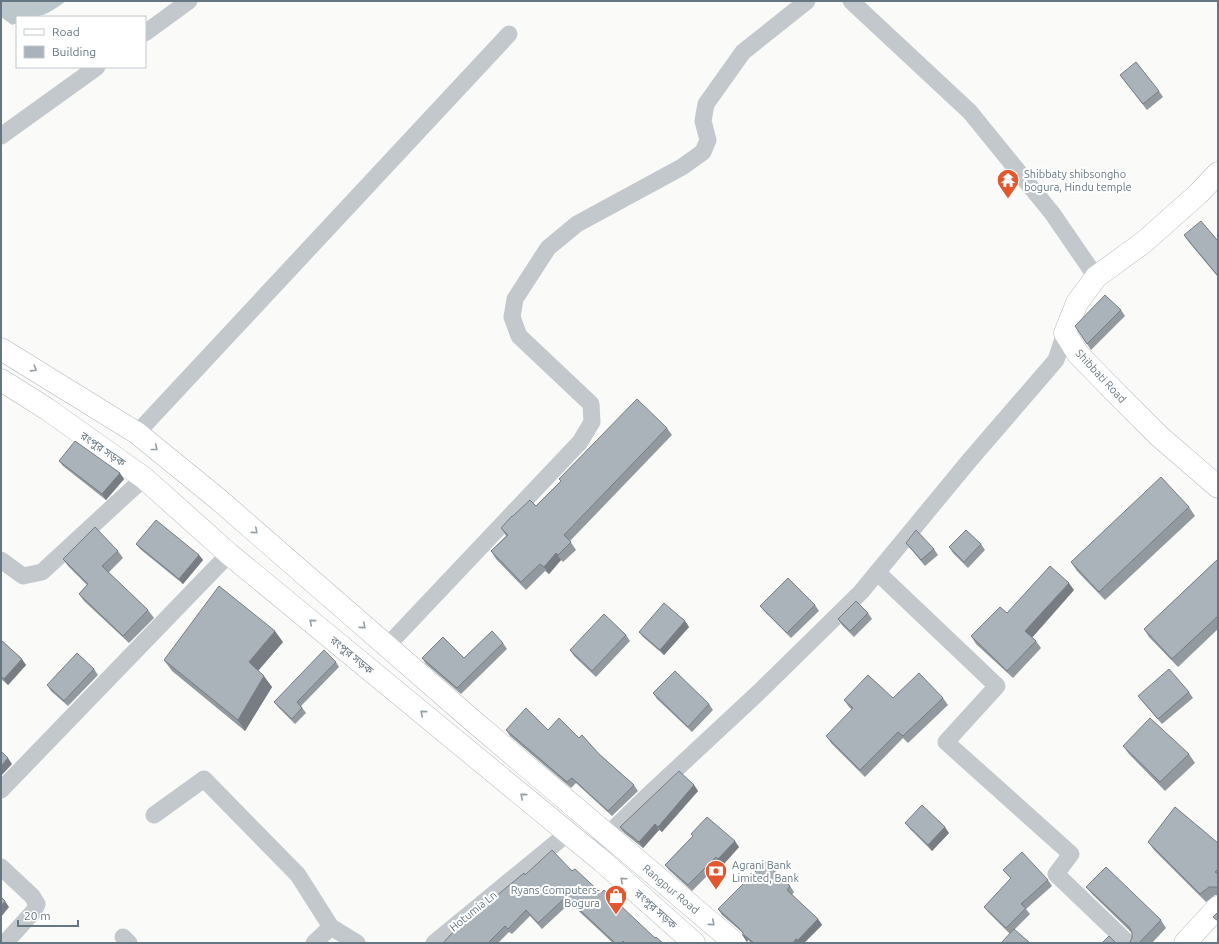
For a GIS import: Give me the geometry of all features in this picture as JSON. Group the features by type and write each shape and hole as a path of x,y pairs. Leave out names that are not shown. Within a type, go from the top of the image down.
{"main road":[{"path":"1065,333 1077,303 1096,277 1144,242 1198,194 1218,173"},
{"name":"Shibbati Road","path":"1065,333 1078,354 1117,394 1159,436 1218,487"},
{"path":"1,349 137,433 218,499 472,720 607,835"},
{"name":"রংপুর সড়ক","path":"1,380 46,409 144,478 229,554 591,851 694,943"},
{"name":"Rangpur Road","path":"607,835 735,943"},
{"path":"1184,943 1218,907"}],"street":[{"path":"146,32 189,1"},
{"path":"387,646 580,442 592,422 590,404 519,336 512,317 515,299 548,248 577,224 682,167 703,152 708,140 703,121 706,104 715,91 743,52 808,1"},
{"path":"850,1 970,112 1052,213 1096,277"},
{"path":"137,433 509,34"},
{"path":"1,136 97,68"},
{"path":"591,851 758,693 861,592 968,461 1056,360 1065,333"},
{"path":"1,560 22,576 42,572 144,478"},
{"path":"1,790 229,554"},
{"path":"877,572 997,686 946,742 1071,854 1056,874 1128,943"},
{"path":"154,815 204,779 298,875 331,927 358,943"},
{"name":"Hotumia Ln","path":"434,943 568,833"},
{"path":"1,867 32,896 36,904 34,911 6,943"},
{"path":"314,943 331,927"}],"shaded area":[{"path":"1,1 66,1 43,15 16,16 16,23 12,25 1,17"}],"building":[{"path":"1136,62 1159,91 1143,104 1120,75"},
{"path":"1201,221 1218,241 1218,276 1184,235"},
{"path":"1105,295 1121,310 1087,344 1075,326"},
{"path":"637,399 667,428 564,535 571,542 558,555 556,553 544,567 540,564 521,582 491,551 508,535 501,528 530,500 536,506 561,481 559,479"},
{"path":"75,441 120,473 102,494 59,461"},
{"path":"1161,477 1189,507 1099,592 1071,562"},
{"path":"156,520 199,555 179,579 136,544"},
{"path":"95,527 118,551 102,566 148,610 123,636 79,594 88,584 63,559"},
{"path":"916,530 934,549 921,560 906,543"},
{"path":"966,530 981,544 964,562 949,547"},
{"path":"1218,559 1218,616 1172,659 1144,629"},
{"path":"1050,566 1069,583 1025,631 1036,641 1007,671 971,636 1000,607 1007,613"},
{"path":"788,578 815,605 787,633 760,606"},
{"path":"219,586 275,631 249,662 264,676 238,720 164,660"},
{"path":"856,601 868,613 850,631 838,619"},
{"path":"664,603 685,621 660,650 639,632"},
{"path":"604,614 626,635 592,671 570,650"},
{"path":"492,631 503,643 457,688 422,658 443,637 464,658"},
{"path":"1,640 22,659 4,679 1,676"},
{"path":"324,650 336,662 297,702 302,708 292,719 274,702"},
{"path":"77,653 94,669 64,701 47,685"},
{"path":"1169,669 1189,692 1158,719 1138,696"},
{"path":"675,671 709,704 688,727 653,693"},
{"path":"919,673 943,698 903,736 898,732 860,770 826,736 853,708 844,700 868,675 893,698"},
{"path":"526,708 548,730 559,718 579,738 582,735 599,754 634,785 608,811 572,778 567,782 506,730"},
{"path":"1150,718 1189,754 1160,782 1123,746"},
{"path":"1,751 8,758 1,766"},
{"path":"679,771 694,785 658,827 655,824 639,842 620,827"},
{"path":"922,805 945,827 928,845 905,823"},
{"path":"1175,807 1218,843 1218,869 1215,872 1218,874 1218,888 1209,887 1200,894 1148,842"},
{"path":"707,817 735,841 718,859 716,857 688,885 665,865 693,836 691,834"},
{"path":"552,850 572,871 575,869 601,893 604,890 655,938 656,937 663,943 625,943 623,941 621,943 615,943 566,897 538,923 526,910 508,929 505,926 488,943 443,943 455,930 524,873 525,875"},
{"path":"1022,852 1048,880 1021,904 1026,908 1006,928 984,907 1011,878 1003,870"},
{"path":"765,862 790,886 787,890 818,919 798,940 796,939 793,943 754,943 744,935 743,936 743,933 739,928 718,909"},
{"path":"1106,867 1161,920 1139,943 1129,943 1132,938 1130,928 1086,887"},
{"path":"1,897 5,901 1,906"},
{"path":"1218,912 1218,921 1213,917"},
{"path":"1014,929 1030,943 1001,943"},
{"path":"1109,936 1116,943 1102,943"}],"place":[{"name":"Shibbaty shibsongho bogura, Hindu temple","path":"1008,200"},
{"name":"Agrani Bank Limited, Bank","path":"716,890"},
{"name":"Ryans Computers- Bogura","path":"616,916"}]}
